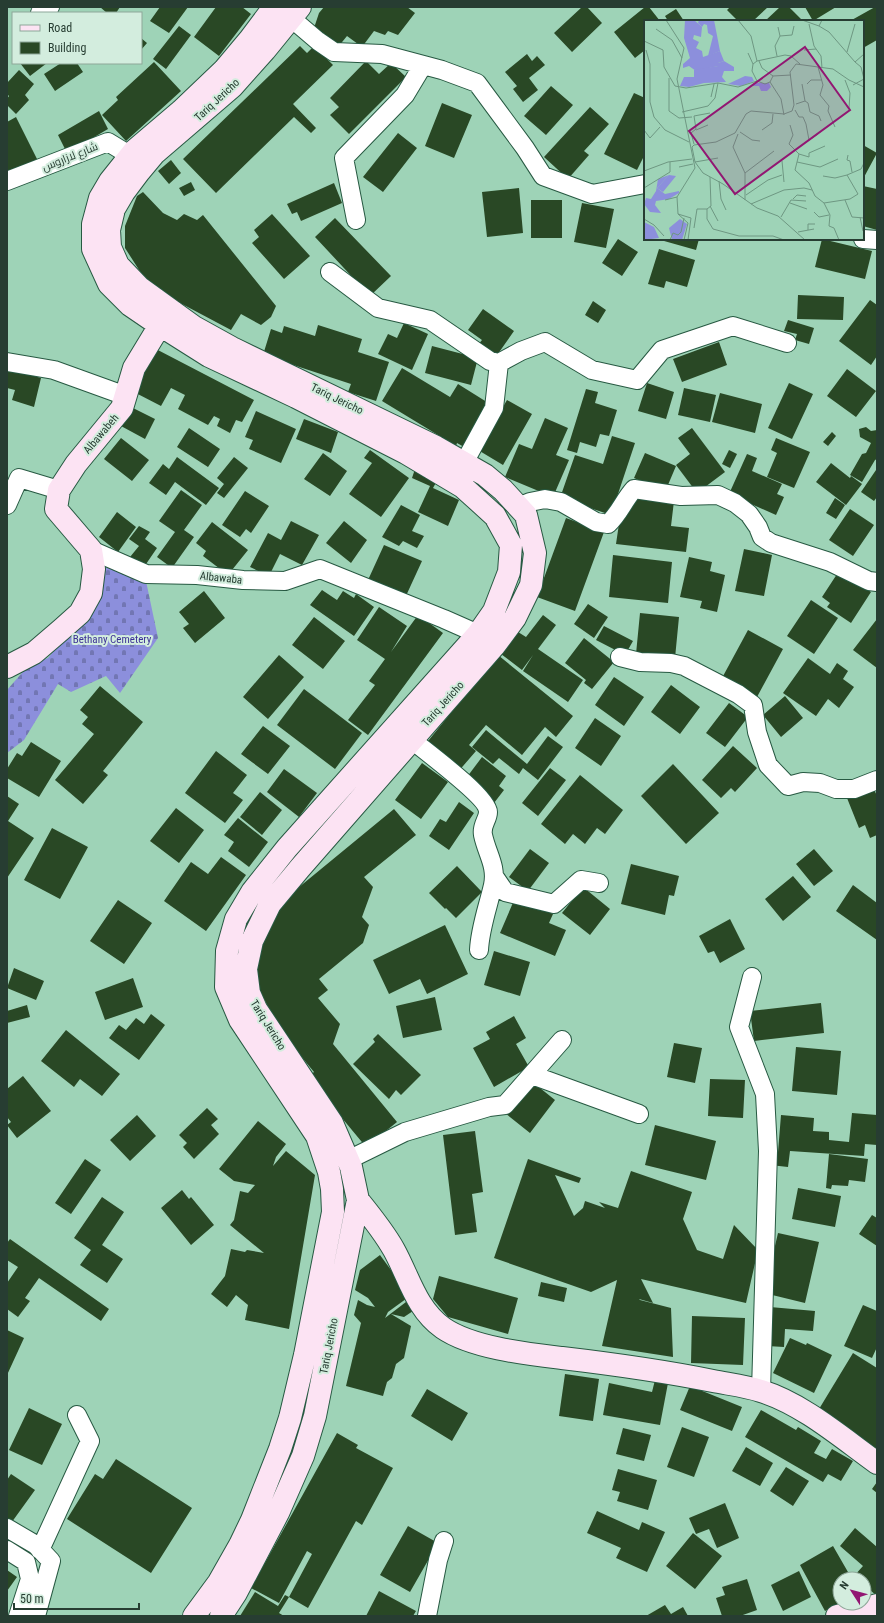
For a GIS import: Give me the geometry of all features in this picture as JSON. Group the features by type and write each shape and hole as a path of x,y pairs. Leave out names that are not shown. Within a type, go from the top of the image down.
{"main road":[{"name":"Tariq Jericho","path":"222,1616 228,1587 280,1449 290,1418 305,1355 333,1212 332,1189 329,1172 317,1136 240,1020 226,987 227,952 236,919 256,887 287,848 487,640 515,618 531,585 535,553 526,514 503,490 485,475 436,447 232,348 194,327 130,305 109,284 93,250 93,224 100,198 110,181 131,156 224,70 250,39 284,10"},
{"name":"Tariq Jericho","path":"228,1587 278,1513 303,1456 315,1416 358,1200 351,1166 332,1123 256,1009 249,993 246,969 252,941 270,904 412,740 487,640 494,611 509,572 511,545 495,516 463,486 406,453 296,397 209,356 164,317 140,288 118,265 110,247 109,230 114,209 124,192 154,154 232,87 265,50 284,10"},
{"name":"Albawabeh","path":"91,550 56,508 59,490 76,464 122,408 134,368 164,317"},
{"path":"7,667 34,653 80,613 91,593 94,569 91,550"},
{"path":"358,1200 374,1220 394,1250 411,1288 424,1312 443,1328 464,1338 486,1345 534,1354 662,1371 761,1391 788,1403 816,1419 877,1462"},
{"path":"328,1237 351,1240"},
{"path":"194,1616 228,1587"},
{"path":"837,1616 877,1605"}],"street":[{"path":"284,10 318,41 334,52 382,54 442,70 477,83 525,148 543,176 592,194 644,184"},
{"path":"356,220 344,158 405,95 423,65"},
{"name":"شارع لازاروس","path":"7,181 108,142 131,156"},
{"path":"864,238 877,240"},
{"path":"330,272 378,308 430,320 490,361 499,363 545,342 592,370 637,380 662,350 733,326 787,343"},
{"path":"7,362 54,370 126,396"},
{"path":"464,463 494,408 499,363"},
{"path":"7,504 19,478 59,490"},
{"path":"518,507 530,502 545,499 561,502 596,522 608,524 616,517 627,497 634,489 681,496 718,495 735,503 749,514 762,537 771,543 816,556 869,580 877,582"},
{"name":"Albawaba","path":"91,550 146,574 197,575 244,580 285,581 320,569 422,610 487,640"},
{"path":"620,657 640,662 671,663 684,666 738,694 753,705 757,732 768,765 788,786 803,782 820,783 836,789 854,789 877,780"},
{"path":"412,740 454,773 486,805 488,813 483,824 483,834 494,870 494,876 480,938 479,950"},
{"path":"494,876 505,892 554,904 581,880 599,882"},
{"path":"752,977 739,1027 765,1094 766,1108 768,1151 761,1391"},
{"path":"348,1160 405,1132 489,1107 505,1105 562,1040"},
{"path":"532,1075 639,1114"},
{"path":"40,1550 90,1441 77,1415"},
{"path":"7,1528 36,1545 51,1561 36,1616"},
{"path":"427,1616 438,1560 444,1541"},
{"path":"7,1550 26,1562 30,1579 18,1616"}],"green space":[{"name":"Bethany Cemetery","path":"100,567 122,568 146,581 158,638 120,693 106,676 71,692 58,684 24,740 7,753 7,690 28,666 48,658 87,611"}],"building":[{"path":"100,7 120,7 117,12 106,12"},
{"path":"160,7 188,7 169,33 150,21"},
{"path":"216,7 242,7 251,14 219,56 194,37"},
{"path":"324,7 407,7 415,13 398,35 388,31 385,35 374,31 362,47 347,36 338,47 314,28 319,13"},
{"path":"582,7 587,7 602,23 572,52 554,33"},
{"path":"645,7 649,7 659,20 644,20 644,51 635,58 614,32"},
{"path":"730,7 768,7 754,20 737,20 727,10"},
{"path":"780,7 789,7 802,20 766,20"},
{"path":"805,7 836,7 815,20 812,20"},
{"path":"877,7 877,40 864,47 864,20 852,20"},
{"path":"676,9 683,20 667,20 665,16"},
{"path":"179,26 191,35 166,69 153,59"},
{"path":"142,39 147,43 142,49"},
{"path":"300,46 307,53 314,46 333,65 293,104 316,128 311,133 294,117 216,193 183,159"},
{"path":"527,54 532,61 537,56 545,65 529,78 538,90 523,102 513,89 517,86 505,72"},
{"path":"366,61 379,74 391,63 406,77 349,134 330,115 339,107 330,98"},
{"path":"154,62 181,91 126,141 102,115 118,100 116,97"},
{"path":"21,64 46,64 30,76"},
{"path":"59,64 78,64 83,72 55,91 44,74"},
{"path":"19,70 34,84 25,95 29,100 16,114 7,105 7,99 9,96 7,94 7,83"},
{"path":"551,86 573,105 546,135 524,116"},
{"path":"634,93 644,98 644,156 637,170 604,154"},
{"path":"442,103 472,115 454,158 425,146"},
{"path":"590,107 609,124 584,151 589,155 568,179 544,157"},
{"path":"99,111 108,129 67,153 58,135"},
{"path":"16,117 37,159 7,176 7,122"},
{"path":"398,133 417,148 383,192 363,177"},
{"path":"864,146 877,153 864,177"},
{"path":"171,160 181,173 169,184 158,171"},
{"path":"191,182 195,190 184,196 179,188"},
{"path":"334,183 342,203 301,221 297,212 292,214 287,204"},
{"path":"864,186 877,189 877,230 864,226"},
{"path":"519,188 523,233 487,237 482,192"},
{"path":"143,192 163,213 177,220 184,214 197,220 203,215 276,306 271,317 261,325 241,314 231,330 150,287 125,248 125,226 137,196"},
{"path":"531,200 562,200 562,238 531,238"},
{"path":"582,203 614,209 606,248 574,242"},
{"path":"272,214 310,256 284,279 252,243 259,237 254,230"},
{"path":"335,218 391,276 370,296 315,237"},
{"path":"618,239 638,252 622,276 602,263"},
{"path":"661,240 699,240 696,250"},
{"path":"822,240 872,251 865,279 815,267"},
{"path":"659,249 695,260 687,287 666,281 664,288 648,284"},
{"path":"798,295 844,297 843,320 797,319"},
{"path":"870,300 877,305 877,356 871,365 839,341"},
{"path":"593,301 606,310 598,323 585,315"},
{"path":"483,309 514,331 495,358 477,346 482,340 468,330"},
{"path":"788,320 814,328 809,344 795,340 797,334 784,331"},
{"path":"404,323 428,334 412,370 378,354 388,334 397,338"},
{"path":"318,325 362,339 358,352 389,362 376,401 348,392 351,384 263,355 271,329 282,333 284,326 315,336"},
{"path":"719,342 727,365 682,382 673,359"},
{"path":"432,346 478,358 471,385 425,373"},
{"path":"154,348 254,400 242,422 236,420 230,433 217,426 220,419 214,416 208,425 178,409 185,395 171,388 161,406 130,390"},
{"path":"7,368 41,378 34,407 12,400 15,390 7,388"},
{"path":"402,368 450,397 458,384 490,404 464,447 457,443 456,446 382,401"},
{"path":"847,369 876,391 856,417 827,396"},
{"path":"647,383 674,392 666,419 638,411"},
{"path":"789,383 813,394 792,439 768,428"},
{"path":"684,388 716,395 710,422 678,415"},
{"path":"586,389 598,392 595,403 617,410 609,436 600,434 596,447 580,442 577,453 567,450"},
{"path":"720,393 762,404 755,433 712,422"},
{"path":"507,400 532,414 503,465 478,450"},
{"path":"131,407 155,419 145,439 121,426"},
{"path":"256,411 296,429 281,463 249,449 253,440 245,437"},
{"path":"545,418 568,428 556,455 569,460 553,497 505,477 519,444 532,449"},
{"path":"304,419 338,432 331,453 296,439"},
{"path":"866,427 871,431 877,430 877,459 862,482 850,475 862,454 866,453 871,443 860,437 859,429"},
{"path":"189,428 220,449 208,467 177,447"},
{"path":"692,428 725,472 697,493 676,465 690,454 678,438"},
{"path":"832,432 836,436 828,446 823,442"},
{"path":"612,436 635,443 611,515 560,498 575,455 603,464"},
{"path":"121,438 149,460 132,481 104,459"},
{"path":"776,438 810,452 794,488 767,477 777,453 771,450"},
{"path":"370,450 409,478 381,517 349,494 372,463 364,458"},
{"path":"729,450 737,454 730,468 722,464"},
{"path":"323,453 347,471 330,496 304,479"},
{"path":"645,453 676,466 665,492 634,478"},
{"path":"747,454 757,458 752,471 782,484 777,494 784,497 776,515 729,494"},
{"path":"177,457 219,488 206,505 175,482 166,495 149,483 163,464 169,469"},
{"path":"234,457 248,468 224,498 217,493 224,484 217,478"},
{"path":"831,463 850,478 851,476 862,484 846,505 816,482"},
{"path":"415,469 438,479 433,488 459,500 448,526 418,512 430,486 412,478"},
{"path":"876,470 877,497 874,501 861,492"},
{"path":"181,490 202,505 184,530 194,537 172,568 157,557 175,532 159,521"},
{"path":"245,491 269,506 251,533 246,529 240,537 222,525"},
{"path":"630,495 674,501 671,526 689,528 686,552 616,544 620,517"},
{"path":"835,498 845,505 836,519 826,513"},
{"path":"401,505 420,515 412,531 424,536 417,548 403,541 399,546 382,537"},
{"path":"850,509 874,525 853,556 829,540"},
{"path":"117,512 136,527 118,552 99,537"},
{"path":"566,518 604,532 575,611 537,597"},
{"path":"291,521 319,535 302,565 280,554 269,576 250,567 268,533 281,540"},
{"path":"344,521 367,540 351,563 326,543"},
{"path":"212,522 248,550 228,575 203,556 206,551 196,543"},
{"path":"139,526 150,532 145,539 157,548 144,567 130,557 139,546 129,539"},
{"path":"384,545 422,561 405,598 368,580"},
{"path":"744,549 772,555 764,596 735,591"},
{"path":"613,555 672,562 668,603 609,597"},
{"path":"689,557 712,562 710,571 725,575 717,612 700,608 702,601 680,597"},
{"path":"839,571 871,592 851,623 827,607 830,603 822,597"},
{"path":"322,590 337,600 343,591 354,598 356,594 374,607 354,636 310,605"},
{"path":"204,591 225,618 195,643 183,628 189,624 179,612"},
{"path":"811,600 838,618 814,654 787,636"},
{"path":"588,604 608,617 594,638 574,624"},
{"path":"379,607 407,626 391,652 418,615 443,633 368,735 348,720 375,685 369,681 385,659 357,640"},
{"path":"640,613 679,617 675,658 636,654"},
{"path":"543,615 556,625 538,649 583,680 568,702 523,671 533,655 522,670 501,654 518,632 526,637"},
{"path":"314,617 345,641 323,669 292,645"},
{"path":"877,619 877,668 853,650"},
{"path":"604,626 633,641 625,655 596,640"},
{"path":"748,630 783,649 757,697 722,678"},
{"path":"584,638 614,662 592,689 584,683 586,680 565,663"},
{"path":"279,655 304,677 268,719 243,697"},
{"path":"498,655 573,716 556,737 545,727 522,755 486,725 469,745 476,751 457,773 424,746"},
{"path":"808,658 830,674 837,663 848,671 843,679 854,687 839,708 828,699 816,716 783,693"},
{"path":"614,677 644,697 624,726 595,705"},
{"path":"671,685 700,707 680,734 651,712"},
{"path":"100,686 143,722 103,771 108,775 83,804 55,780 94,734 82,724 88,717 80,710"},
{"path":"304,689 362,733 335,769 277,725"},
{"path":"785,696 803,718 781,737 763,715"},
{"path":"729,703 748,717 725,747 706,733"},
{"path":"595,718 621,736 601,766 575,748"},
{"path":"263,726 290,746 268,774 241,754"},
{"path":"486,730 527,764 548,736 563,747 538,780 523,768 519,774 499,758 493,764 472,747"},
{"path":"31,742 61,761 39,797 7,778 7,769 17,753 22,756"},
{"path":"733,746 757,768 735,792 731,788 721,798 702,780"},
{"path":"216,751 247,775 233,793 243,800 225,823 185,793"},
{"path":"482,757 506,776 499,786 504,790 494,803 464,781"},
{"path":"422,763 448,782 421,819 395,800"},
{"path":"673,764 719,813 686,844 641,796"},
{"path":"550,768 566,780 538,816 522,803"},
{"path":"284,769 317,793 299,817 267,792"},
{"path":"580,775 623,810 605,834 597,828 585,844 573,834 565,844 541,824"},
{"path":"873,787 877,796 877,835 870,838 865,825 859,828 847,798"},
{"path":"260,792 282,810 262,835 240,817"},
{"path":"7,796 19,804 8,821 34,838 7,878"},
{"path":"459,802 474,813 449,850 429,836 440,819 446,822"},
{"path":"176,808 204,830 179,863 150,841"},
{"path":"394,809 416,835 364,877 373,887 362,917 369,925 363,943 319,979 328,990 318,998 340,1024 333,1044 397,1122 366,1147 308,1077 314,1072 282,1033 261,993 255,974 270,911"},
{"path":"238,818 268,842 249,867 228,851 234,842 224,835"},
{"path":"52,828 88,847 60,899 24,880"},
{"path":"530,849 549,863 528,891 509,877"},
{"path":"814,849 833,871 814,886 796,864"},
{"path":"221,857 246,875 206,931 164,901 191,862 208,874"},
{"path":"631,864 679,876 674,896 669,895 665,915 621,904"},
{"path":"457,866 482,892 456,918 429,893"},
{"path":"793,876 811,897 783,921 765,899"},
{"path":"853,885 877,903 877,940 836,911"},
{"path":"583,887 610,909 590,935 562,913"},
{"path":"515,898 553,914 549,923 566,930 555,956 500,933"},
{"path":"118,900 152,923 124,964 90,941"},
{"path":"730,919 745,949 720,963 714,951 708,953 699,936"},
{"path":"445,925 468,974 427,994 420,979 389,994 373,960"},
{"path":"494,951 530,962 520,996 484,985"},
{"path":"14,968 44,981 36,1000 7,988"},
{"path":"133,978 143,1007 105,1020 95,992"},
{"path":"435,997 442,1030 403,1038 396,1006"},
{"path":"821,1003 824,1033 754,1041 750,1011"},
{"path":"27,1005 30,1017 7,1023 7,1011"},
{"path":"151,1014 165,1025 139,1060 109,1038 119,1025 126,1030 136,1018 144,1024"},
{"path":"514,1016 526,1038 516,1044 529,1067 494,1087 473,1048 490,1039 486,1032"},
{"path":"66,1030 120,1074 102,1096 80,1079 74,1087 41,1061"},
{"path":"378,1034 421,1075 401,1095 396,1090 389,1099 353,1064 375,1042 373,1039"},
{"path":"674,1043 702,1048 695,1083 667,1077"},
{"path":"796,1047 841,1051 837,1095 792,1091"},
{"path":"23,1076 51,1111 17,1138 7,1125 11,1122 7,1117 7,1089"},
{"path":"710,1079 745,1080 743,1118 708,1116"},
{"path":"530,1080 555,1100 530,1133 505,1113"},
{"path":"207,1108 218,1119 211,1125 219,1134 194,1159 183,1147 187,1143 179,1135"},
{"path":"852,1113 877,1115 877,1145 865,1144 864,1156 790,1151 788,1167 770,1165 771,1151 778,1152 781,1115 814,1118 813,1131 829,1132 829,1140 849,1142"},
{"path":"137,1115 156,1136 130,1161 110,1140"},
{"path":"258,1121 286,1144 276,1157 273,1166 286,1151 315,1175 289,1329 245,1320 248,1305 236,1295 227,1307 211,1294 225,1276 231,1249 245,1252 247,1250 264,1253 230,1225 234,1220 240,1191 248,1193 255,1185 234,1181 219,1169"},
{"path":"655,1125 716,1141 706,1180 645,1165"},
{"path":"475,1131 483,1192 472,1194 477,1232 455,1235 443,1135"},
{"path":"829,1154 868,1159 865,1182 849,1180 848,1186 832,1185 831,1189 826,1188"},
{"path":"85,1159 101,1170 71,1214 55,1203"},
{"path":"528,1159 581,1178 579,1183 555,1175 574,1216 583,1208 585,1201 605,1208 599,1202 618,1208 631,1171 692,1192 683,1219 697,1250 723,1259 734,1225 758,1250 746,1303 641,1279 653,1303 639,1299 640,1300 671,1308 673,1357 602,1346 617,1280 591,1292 494,1258"},
{"path":"798,1188 841,1196 835,1227 792,1219"},
{"path":"182,1190 189,1199 191,1197 214,1225 191,1245 161,1208"},
{"path":"102,1197 124,1212 102,1245 123,1259 107,1283 80,1265 91,1250 74,1238"},
{"path":"872,1215 877,1218 877,1246 859,1234"},
{"path":"778,1233 819,1242 805,1303 764,1293"},
{"path":"10,1239 109,1309 101,1321 39,1278 25,1298 30,1301 18,1317 7,1309 7,1283 18,1267 7,1260 7,1243"},
{"path":"380,1255 410,1296 388,1312 385,1318 406,1302 413,1311 404,1317 391,1314 411,1326 404,1358 396,1364 392,1378 387,1382 383,1396 346,1386 361,1323 354,1315 358,1300 375,1307 368,1298 355,1290 360,1270"},
{"path":"439,1276 518,1298 508,1334 448,1317 433,1299"},
{"path":"541,1282 567,1288 564,1302 538,1296"},
{"path":"863,1305 877,1311 877,1347 872,1358 844,1346"},
{"path":"770,1307 815,1311 813,1331 785,1329 784,1347 767,1346"},
{"path":"692,1316 745,1318 743,1365 691,1363"},
{"path":"7,1330 24,1338 7,1375"},
{"path":"790,1338 806,1345 807,1343 832,1355 814,1393 773,1373"},
{"path":"853,1353 877,1368 877,1451 816,1414"},
{"path":"565,1374 599,1379 593,1421 559,1416"},
{"path":"655,1380 668,1383 660,1425 603,1415 609,1383 652,1392"},
{"path":"690,1386 742,1407 732,1431 680,1410"},
{"path":"427,1389 468,1413 452,1441 411,1416"},
{"path":"29,1408 62,1424 42,1465 9,1450"},
{"path":"761,1410 796,1430 798,1427 821,1441 814,1453 826,1459 832,1449 853,1461 841,1481 828,1474 823,1482 745,1437"},
{"path":"682,1427 709,1437 694,1477 667,1467"},
{"path":"623,1428 651,1435 644,1461 616,1454"},
{"path":"337,1433 358,1445 356,1448 393,1468 362,1525 356,1521 308,1608 289,1597 312,1554 307,1551 279,1603 251,1588"},
{"path":"746,1447 773,1463 760,1486 732,1471"},
{"path":"116,1459 192,1508 151,1573 67,1519 95,1474 103,1479"},
{"path":"786,1467 809,1481 793,1506 770,1491"},
{"path":"618,1469 657,1480 648,1510 617,1501 620,1492 612,1490"},
{"path":"11,1474 35,1490 9,1526 7,1525 7,1480"},
{"path":"877,1482 877,1493 872,1489"},
{"path":"725,1503 739,1538 717,1548 709,1529 696,1534 689,1518"},
{"path":"597,1511 639,1530 642,1522 665,1532 647,1572 616,1558 621,1548 587,1533"},
{"path":"408,1526 438,1543 410,1592 380,1575"},
{"path":"855,1528 877,1547 877,1596 872,1592 872,1571 858,1571 863,1566 840,1546"},
{"path":"693,1533 722,1556 695,1589 666,1566"},
{"path":"833,1546 847,1571 832,1571 832,1607 825,1611 800,1565"},
{"path":"7,1570 17,1577 7,1591"},
{"path":"799,1571 811,1597 783,1611 771,1585"},
{"path":"747,1579 757,1610 740,1616 722,1616 716,1598 725,1595 722,1587"},
{"path":"379,1591 416,1611 413,1616 366,1616"},
{"path":"255,1592 278,1606 285,1595 289,1597 279,1613 284,1616 240,1616"},
{"path":"665,1605 671,1614 683,1607 688,1616 646,1616"}]}
